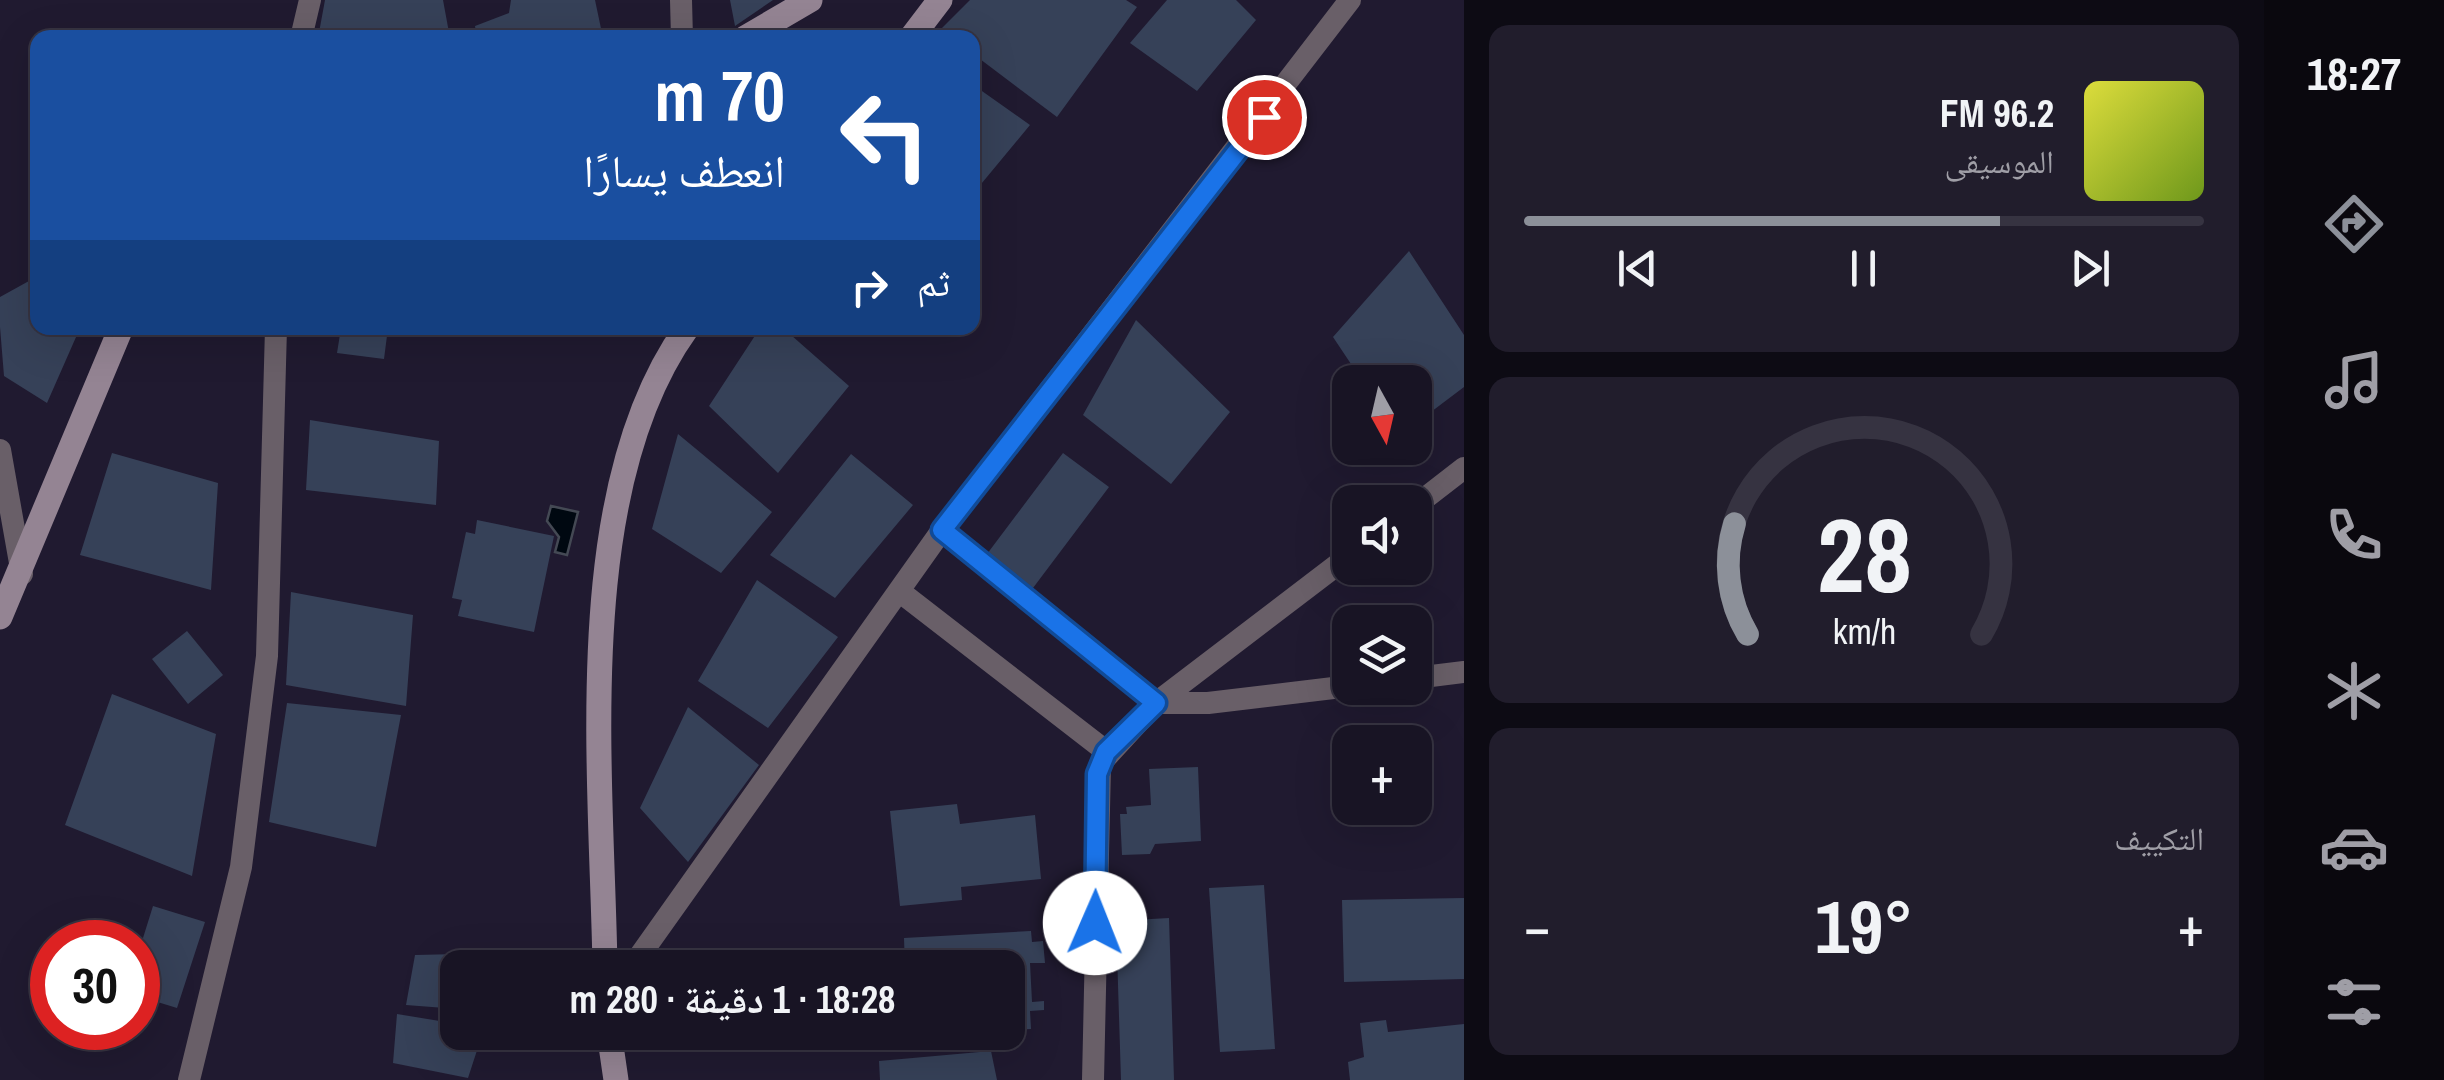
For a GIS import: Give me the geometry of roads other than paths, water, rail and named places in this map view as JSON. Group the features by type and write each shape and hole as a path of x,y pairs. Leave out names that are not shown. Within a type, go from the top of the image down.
{"street":[{"path":"302,30 310,0"},
{"path":"680,0 682,30"},
{"path":"759,30 810,0"},
{"path":"917,30 940,0"},
{"path":"644,950 942,530 1350,0"},
{"path":"0,617 22,574 118,335"},
{"path":"189,1080 241,867 268,656 276,335"},
{"path":"605,950 601,692 608,573 634,436 664,362 682,335"},
{"path":"0,450 22,574"},
{"path":"1432,493 1464,468"},
{"path":"942,530 1156,703 1208,703 1332,688"},
{"path":"1094,1080 1097,774 1106,752 1156,703 1332,569"},
{"path":"899,591 1106,752"},
{"path":"1432,676 1464,672"},
{"path":"612,1050 616,1080"}]}
